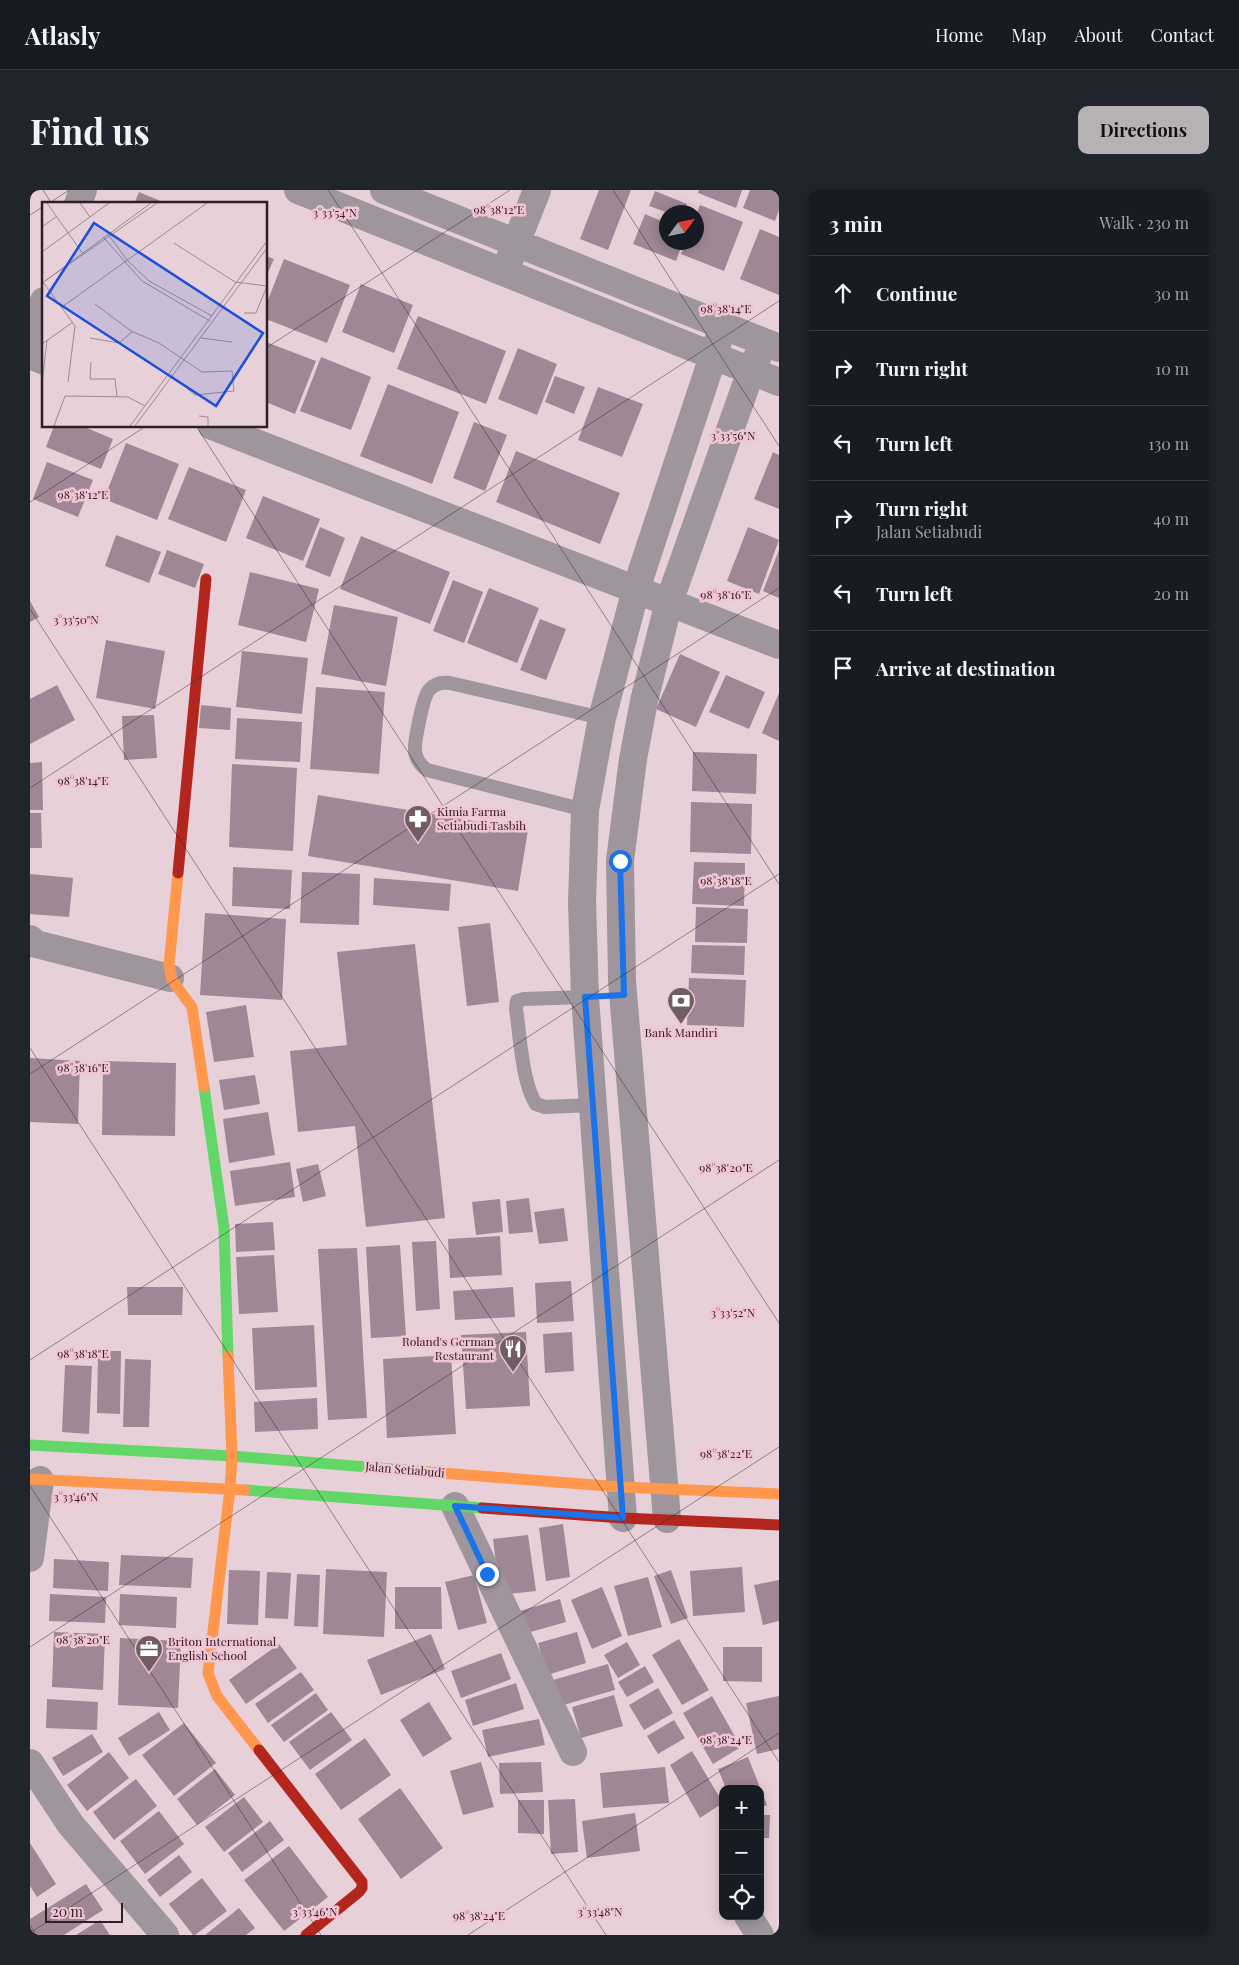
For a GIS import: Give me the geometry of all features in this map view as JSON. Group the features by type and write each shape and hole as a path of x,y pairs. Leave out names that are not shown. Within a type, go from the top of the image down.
{"main road":[{"path":"206,579 169,965 170,978 187,998 192,1008 224,1228 232,1456 230,1489 208,1658 208,1672 217,1696 362,1882 362,1888 359,1892 306,1935"},
{"name":"Jalan Setiabudi","path":"30,1445 232,1456 621,1487 779,1494"},
{"path":"35,1480 230,1489 623,1518 666,1518 779,1525"}],"street":[{"path":"79,202 83,190"},
{"path":"298,190 504,274 779,382"},
{"path":"384,190 772,345 752,371 669,602 644,702 633,759 620,861 624,995 666,1518"},
{"path":"504,274 537,190"},
{"path":"30,340 42,307"},
{"path":"623,1518 585,997 582,902 585,810 602,718 636,589 723,326"},
{"path":"30,355 42,359"},
{"path":"217,428 779,645"},
{"path":"30,939 36,944 170,978"},
{"path":"585,997 624,995"},
{"path":"593,1105 632,1104"},
{"path":"30,1558 35,1480"},
{"path":"455,1506 573,1752"},
{"path":"30,1763 71,1825 165,1935"},
{"path":"751,1920 760,1935"}],"lane":[{"path":"585,810 427,770 420,764 415,749 424,698 435,685 450,682 602,718"},
{"path":"585,997 524,999 518,1002 516,1009 526,1078 530,1095 536,1104 545,1106 593,1105"}],"building":[{"path":"599,190 631,190 608,250 580,239"},
{"path":"699,190 742,190 736,208 698,193"},
{"path":"750,190 779,190 779,210 775,221 743,208"},
{"path":"655,191 687,204 659,205 659,210 649,206"},
{"path":"139,192 163,202 135,202"},
{"path":"704,207 743,222 724,271 681,254 683,250 704,250"},
{"path":"645,214 659,220 659,250 680,250 676,261 633,244"},
{"path":"760,229 779,237 779,295 740,279"},
{"path":"268,257 274,259 268,272"},
{"path":"284,259 350,285 327,343 268,320 268,300"},
{"path":"361,284 413,305 394,353 342,332"},
{"path":"418,316 506,351 486,404 397,369"},
{"path":"268,343 316,361 295,414 268,403"},
{"path":"518,348 557,364 537,415 498,399"},
{"path":"321,357 371,377 351,430 300,411"},
{"path":"555,376 585,387 574,414 545,402"},
{"path":"388,384 459,412 432,484 360,456"},
{"path":"598,387 643,404 622,457 578,440"},
{"path":"474,422 507,435 485,491 453,478"},
{"path":"53,428 87,428 113,439 101,469 46,447"},
{"path":"126,443 179,464 157,520 104,499"},
{"path":"516,451 620,493 600,544 496,502"},
{"path":"773,452 779,455 779,509 754,499"},
{"path":"47,462 93,480 78,517 33,499"},
{"path":"189,467 246,490 226,542 168,519"},
{"path":"263,496 320,519 303,561 246,538"},
{"path":"320,527 345,538 330,577 305,567"},
{"path":"748,527 779,540 759,594 727,581"},
{"path":"116,535 161,552 149,583 105,566"},
{"path":"361,536 450,572 430,624 340,589"},
{"path":"167,550 204,564 195,588 158,574"},
{"path":"779,550 779,598 763,591"},
{"path":"250,572 319,589 306,642 238,625"},
{"path":"453,580 483,592 464,643 433,631"},
{"path":"489,588 539,608 517,663 467,643"},
{"path":"30,601 39,617 30,622"},
{"path":"334,605 398,617 386,686 321,674"},
{"path":"540,619 566,629 546,680 520,670"},
{"path":"106,640 165,651 155,709 96,698"},
{"path":"242,651 308,658 302,714 236,707"},
{"path":"680,654 720,672 696,727 656,709"},
{"path":"726,675 765,692 749,729 709,712"},
{"path":"57,685 75,720 30,744 30,699"},
{"path":"316,687 385,692 379,774 310,769"},
{"path":"779,693 779,741 762,733"},
{"path":"201,705 231,708 230,730 199,728"},
{"path":"154,715 157,758 124,760 122,716"},
{"path":"237,718 302,722 300,762 235,759"},
{"path":"693,752 757,754 756,794 692,791"},
{"path":"42,762 43,810 30,810 30,763"},
{"path":"232,764 297,768 293,851 229,847"},
{"name":"Kimia Farma Setiabudi Tasbih","path":"318,795 528,830 518,891 308,856"},
{"path":"691,802 752,804 751,854 690,852"},
{"path":"30,813 41,813 42,848 30,848"},
{"path":"694,862 745,863 744,906 692,904"},
{"path":"233,867 292,870 290,909 232,906"},
{"path":"302,872 360,874 359,925 300,923"},
{"path":"30,874 73,878 69,917 30,914"},
{"path":"374,878 451,884 449,911 373,905"},
{"path":"696,907 748,909 747,943 695,942"},
{"path":"205,913 286,919 282,1000 200,995"},
{"path":"490,923 499,1002 467,1006 458,927"},
{"path":"415,944 445,1218 366,1227 355,1126 298,1132 290,1051 347,1045 337,952"},
{"path":"692,945 745,946 744,975 691,973"},
{"path":"689,978 746,980 744,1027 687,1025"},
{"path":"246,1005 254,1057 214,1062 206,1012"},
{"path":"30,1058 80,1061 78,1124 30,1122"},
{"path":"103,1061 176,1063 175,1136 102,1135"},
{"path":"255,1075 260,1104 224,1110 219,1080"},
{"path":"268,1112 275,1155 229,1163 223,1119"},
{"path":"290,1162 295,1197 235,1206 230,1171"},
{"path":"318,1164 326,1196 303,1202 296,1169"},
{"path":"529,1198 533,1232 509,1234 506,1201"},
{"path":"500,1199 503,1232 476,1235 472,1202"},
{"path":"564,1208 568,1241 539,1244 534,1212"},
{"path":"273,1222 275,1250 236,1252 235,1224"},
{"path":"500,1236 502,1275 450,1278 448,1239"},
{"path":"436,1241 440,1309 416,1311 412,1242"},
{"path":"400,1245 406,1336 371,1338 366,1247"},
{"path":"357,1248 367,1418 328,1420 318,1249"},
{"path":"274,1255 278,1312 239,1314 236,1257"},
{"path":"571,1281 574,1321 537,1323 535,1283"},
{"path":"127,1287 183,1287 182,1315 128,1315"},
{"path":"513,1287 515,1317 455,1320 453,1291"},
{"path":"314,1325 317,1387 255,1390 252,1328"},
{"path":"526,1332 530,1406 466,1409 461,1335"},
{"path":"572,1332 574,1371 545,1373 543,1334"},
{"path":"98,1351 121,1351 120,1414 97,1413"},
{"path":"451,1355 456,1434 387,1438 383,1359"},
{"path":"125,1359 151,1360 149,1427 123,1427"},
{"path":"65,1365 92,1366 89,1434 62,1432"},
{"path":"317,1398 318,1429 255,1432 254,1402"},
{"path":"563,1524 570,1577 546,1581 539,1528"},
{"path":"528,1535 536,1591 500,1595 493,1539"},
{"path":"121,1555 193,1558 191,1588 119,1585"},
{"path":"54,1559 109,1562 108,1591 53,1588"},
{"path":"742,1567 745,1612 693,1616 690,1571"},
{"path":"326,1569 387,1572 384,1637 323,1634"},
{"path":"229,1570 260,1571 258,1625 227,1624"},
{"path":"671,1570 688,1618 671,1624 654,1576"},
{"path":"267,1572 291,1573 288,1619 265,1618"},
{"path":"297,1574 320,1575 318,1627 294,1626"},
{"path":"474,1575 487,1623 458,1630 445,1582"},
{"path":"648,1577 662,1627 628,1636 614,1586"},
{"path":"779,1580 779,1621 763,1625 754,1585"},
{"path":"395,1587 441,1587 442,1629 395,1629"},
{"path":"602,1587 622,1636 592,1649 571,1600"},
{"path":"50,1594 106,1597 105,1623 49,1621"},
{"path":"120,1594 177,1597 176,1628 119,1625"},
{"path":"560,1599 566,1622 527,1633 520,1611"},
{"path":"54,1632 105,1634 103,1690 52,1687"},
{"path":"577,1632 586,1663 547,1675 538,1643"},
{"path":"431,1634 445,1669 381,1695 367,1660"},
{"name":"Briton International English School","path":"120,1638 181,1641 178,1708 118,1705"},
{"path":"679,1639 709,1690 682,1705 652,1655"},
{"path":"627,1642 640,1665 618,1678 604,1655"},
{"path":"279,1644 297,1668 246,1704 229,1680"},
{"path":"723,1647 762,1647 762,1682 723,1681"},
{"path":"501,1653 511,1679 461,1698 451,1671"},
{"path":"608,1664 615,1690 560,1706 553,1680"},
{"path":"645,1666 654,1682 627,1697 618,1682"},
{"path":"301,1672 314,1690 268,1723 255,1704"},
{"path":"516,1683 524,1709 473,1726 465,1700"},
{"path":"658,1688 673,1713 644,1730 629,1705"},
{"path":"316,1693 328,1710 284,1742 271,1725"},
{"path":"614,1695 623,1726 581,1738 572,1707"},
{"path":"712,1696 741,1747 713,1764 683,1713"},
{"path":"779,1696 779,1749 757,1754 746,1703"},
{"path":"47,1699 98,1702 97,1730 46,1728"},
{"path":"429,1702 452,1739 423,1757 400,1720"},
{"path":"159,1712 170,1730 129,1756 118,1738"},
{"path":"331,1712 352,1740 310,1770 289,1742"},
{"path":"539,1719 545,1745 488,1757 482,1730"},
{"path":"674,1720 685,1738 658,1754 647,1736"},
{"path":"184,1723 216,1763 174,1796 142,1755"},
{"path":"92,1734 103,1752 63,1776 52,1758"},
{"path":"365,1738 391,1775 341,1810 315,1774"},
{"path":"692,1751 719,1796 719,1806 700,1818 670,1765"},
{"path":"109,1752 129,1778 87,1811 67,1785"},
{"path":"748,1757 759,1785 724,1785 718,1769"},
{"path":"481,1762 494,1807 463,1815 450,1771"},
{"path":"541,1762 543,1792 500,1794 499,1763"},
{"path":"665,1767 669,1803 603,1808 600,1773"},
{"path":"215,1769 235,1795 197,1825 177,1799"},
{"path":"136,1779 157,1806 114,1840 93,1812"},
{"path":"400,1788 443,1848 401,1879 358,1819"},
{"path":"244,1797 263,1822 224,1852 205,1827"},
{"path":"575,1799 578,1852 551,1854 548,1800"},
{"path":"518,1800 544,1800 544,1834 518,1833"},
{"path":"159,1811 184,1844 145,1874 120,1841"},
{"path":"635,1813 640,1851 587,1858 582,1821"},
{"path":"764,1815 770,1815 769,1838 764,1838"},
{"path":"270,1821 284,1840 242,1872 228,1853"},
{"path":"30,1843 56,1884 37,1897 30,1886"},
{"path":"289,1846 328,1897 284,1931 244,1880"},
{"path":"179,1855 192,1872 160,1897 147,1880"},
{"path":"202,1878 227,1911 193,1935 169,1904"},
{"path":"86,1884 103,1910 64,1935 30,1935 30,1919"},
{"path":"239,1908 255,1928 246,1935 205,1935"},
{"path":"100,1920 110,1935 76,1935"}],"traffic: fast":[{"path":"204,1087 224,1228 228,1356"},
{"path":"30,1445 232,1456 428,1472"},
{"path":"245,1490 482,1508"}],"traffic: slow":[{"path":"178,873 169,965 172,980 192,1007 204,1087"},
{"path":"228,1356 232,1456 230,1489 208,1673 217,1696 259,1750"},
{"path":"428,1472 621,1487 779,1494"},
{"path":"30,1479 245,1490"}],"traffic: jam":[{"path":"178,873 206,579"},
{"path":"482,1508 623,1518 779,1525"},
{"path":"259,1750 362,1882 362,1888 359,1892 306,1935"}],"place":[{"name":"Kimia Farma Setiabudi Tasbih","path":"418,843"},
{"name":"Bank Mandiri","path":"681,1025"},
{"name":"Roland's German Restaurant","path":"513,1373"},
{"name":"Briton International English School","path":"149,1673"}],"route":[{"path":"487,1574 455,1506 623,1518 585,997 624,995 622,981 620,861"}]}
